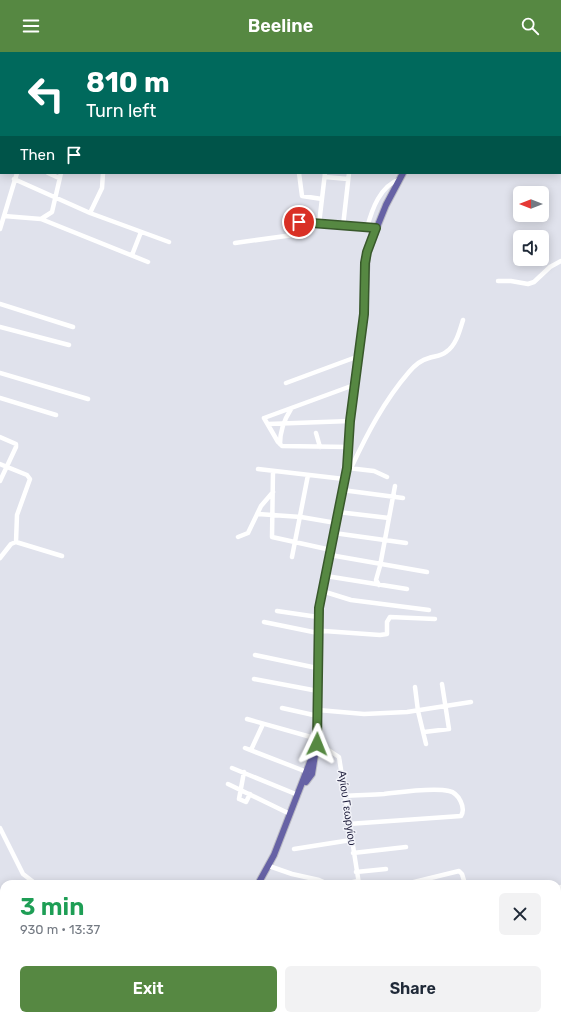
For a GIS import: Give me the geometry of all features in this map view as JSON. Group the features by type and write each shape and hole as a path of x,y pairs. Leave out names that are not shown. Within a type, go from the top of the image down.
{"main road":[{"path":"300,793 318,739 318,617 344,479 349,468 350,421 364,314 365,263 367,252 376,228 402,174"},
{"path":"260,880 269,866 300,793 312,774 315,749"}],"street":[{"path":"0,229 16,174"},
{"path":"90,213 102,188 103,174"},
{"path":"299,174 302,196 322,199"},
{"path":"343,226 349,174"},
{"path":"319,224 325,175 348,179"},
{"path":"41,219 52,212 60,176"},
{"path":"14,179 90,213 169,242"},
{"path":"367,228 372,212 384,190 393,182 400,179"},
{"path":"4,216 41,219 148,262"},
{"path":"235,242 293,235 297,232 299,222 376,228"},
{"path":"132,255 141,232"},
{"path":"498,281 511,281 528,284 534,282 550,267 561,261"},
{"path":"0,304 73,327"},
{"path":"387,477 374,471 349,468 365,437 380,415 386,401 417,364 428,358 447,352 453,345 462,320"},
{"path":"0,327 69,346"},
{"path":"286,383 359,356"},
{"path":"0,373 88,399"},
{"path":"349,447 288,446 280,444 264,418 354,385"},
{"path":"0,398 56,415"},
{"path":"280,444 280,435 285,416 291,408"},
{"path":"268,424 350,421"},
{"path":"316,433 320,447"},
{"path":"0,437 16,444 0,481"},
{"path":"0,464 27,475 30,479 17,515 16,542"},
{"path":"258,469 344,479"},
{"path":"273,471 272,537 330,552 427,572"},
{"path":"292,556 301,517 308,475"},
{"path":"379,585 376,580 395,486"},
{"path":"342,490 403,498"},
{"path":"238,537 248,533 262,505 273,492"},
{"path":"338,512 389,518"},
{"path":"258,514 301,517 336,523"},
{"path":"334,533 406,543"},
{"path":"0,558 11,544 16,542 62,556"},
{"path":"326,576 406,589"},
{"path":"322,591 351,600 429,610"},
{"path":"277,611 318,617"},
{"path":"264,622 318,633 324,631 385,635 387,634 387,622 390,617 435,619"},
{"path":"255,655 317,668"},
{"path":"254,679 318,691"},
{"path":"424,732 448,729 442,684"},
{"path":"415,687 418,711 426,744"},
{"path":"282,708 318,713 364,714 418,711 471,702"},
{"path":"247,719 318,739"},
{"path":"251,750 263,724"},
{"path":"245,748 307,772"},
{"name":"Αγίου Γεωργίου","path":"315,749 327,749 339,757 358,880"},
{"path":"232,768 300,793"},
{"path":"244,772 239,797 241,800 246,802 250,794"},
{"path":"228,784 290,814"},
{"path":"344,796 384,794 411,790 450,791 462,804 461,816 348,824"},
{"path":"0,828 23,874 31,880"},
{"path":"294,849 351,840"},
{"path":"353,854 406,847"},
{"path":"269,866 292,874 319,880"},
{"path":"356,872 386,869"},
{"path":"423,880 458,872 462,874 464,880"}],"route":[{"path":"299,222 376,228 367,252 365,263 364,314 350,421 347,468 319,608 317,744"}]}
